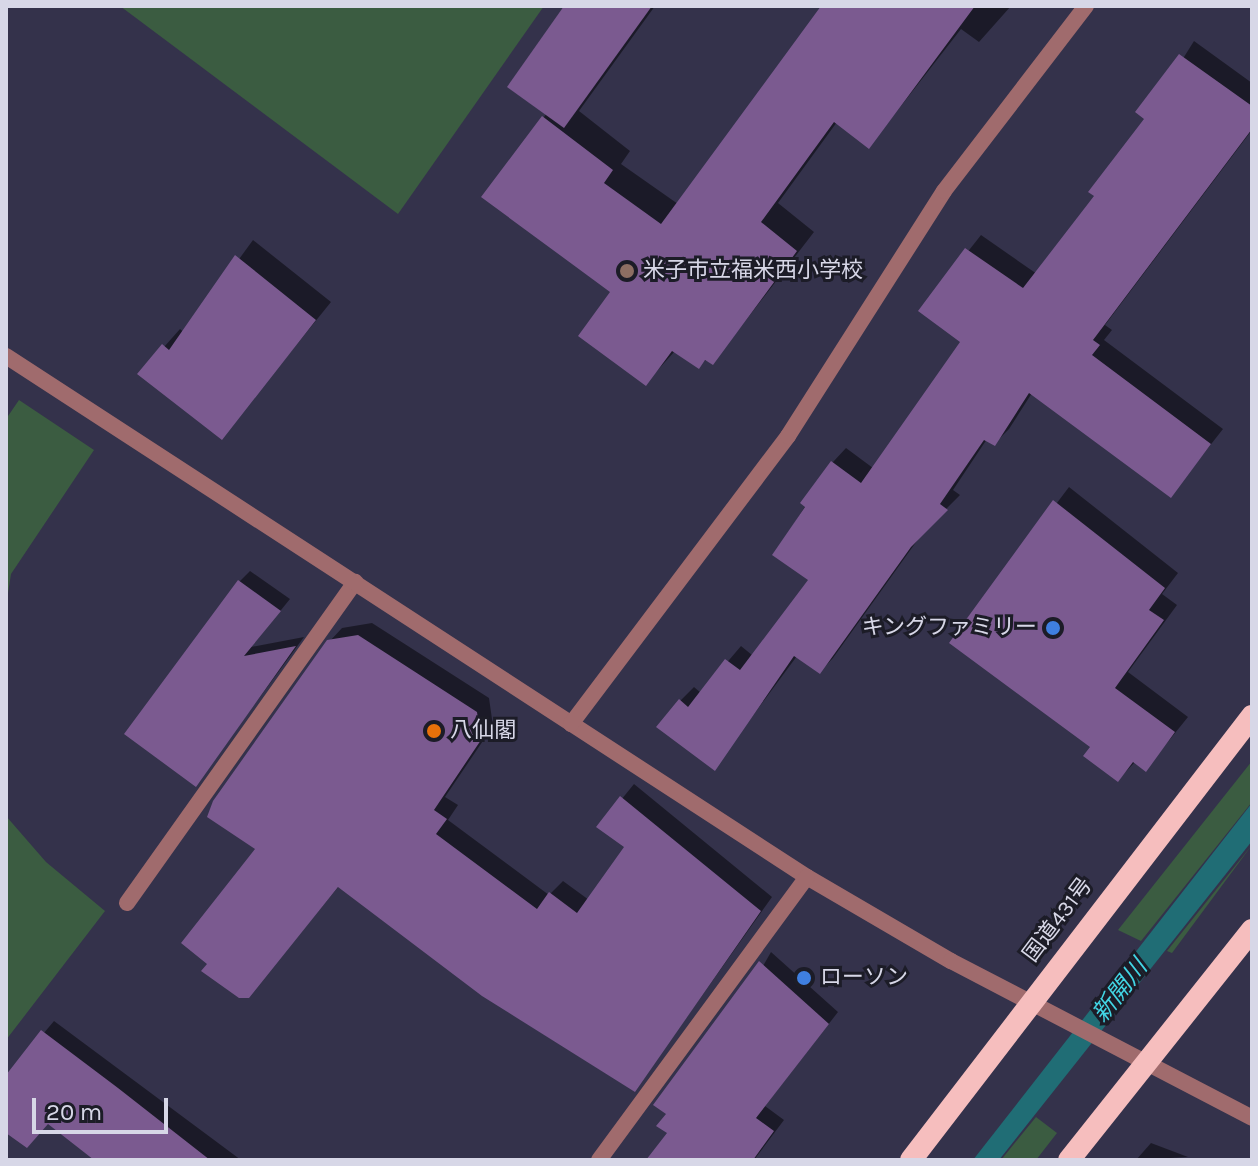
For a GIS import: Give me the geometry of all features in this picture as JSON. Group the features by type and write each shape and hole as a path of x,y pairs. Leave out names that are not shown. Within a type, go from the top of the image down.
{"highway":[{"name":"国道431号","path":"911,1160 1039,1004 1252,716"},
{"path":"1069,1160 1252,930"}],"street":[{"path":"571,724 788,436 944,191 1086,6"},
{"path":"6,356 807,877 1252,1118"},
{"path":"127,903 355,582"},
{"path":"599,1160 807,877"}],"shaded area":[{"path":"120,6 544,6 398,214"},
{"path":"19,400 94,450 11,574 6,606 6,419"},
{"path":"1252,761 1252,802 1141,941 1118,930"},
{"path":"6,816 46,862 105,911 6,1040"},
{"path":"1252,845 1172,953 1167,951"},
{"path":"1036,1117 1057,1133 1036,1160 1001,1160"}],"water":[{"name":"新開川","path":"1252,803 1252,841 999,1160 973,1160"}],"building":[{"path":"564,6 652,6 564,128 507,87"},
{"path":"821,6 975,6 869,149 834,122 761,222 797,251 713,365 705,360 699,369 672,351 646,386 578,336 610,292 481,197 542,116 613,170 604,183 661,224"},
{"path":"1179,54 1252,106 1252,129 1093,340 1100,345 1092,355 1211,444 1171,498 1029,393 995,446 984,440 940,504 948,510 911,547 820,674 794,656 715,771 656,727 679,699 688,707 725,659 740,670 808,580 772,555 805,507 800,503 831,461 861,483 960,342 918,311 965,248 1023,288 1094,196 1088,192 1144,119 1135,112"},
{"path":"235,255 316,320 222,440 137,374 162,344 169,350"},
{"path":"1053,500 1165,588 1149,610 1164,620 1115,688 1175,732 1146,772 1133,762 1118,782 1083,756 1090,747 949,643"},
{"path":"238,580 281,611 244,656 296,646 196,787 124,734"},
{"path":"358,635 477,712 481,740 434,810 447,819 436,834 537,909 549,892 577,913 624,847 596,827 620,796 761,911 635,1092 482,996 338,887 249,998 239,998 201,971 207,964 181,943 255,849 207,817 213,801 327,640"},
{"path":"759,961 829,1024 756,1118 774,1131 753,1160 646,1160 667,1133 656,1126 666,1114 653,1105"},
{"path":"41,1030 210,1160 94,1160 48,1124 27,1148 6,1133 6,1075"}],"place":[{"name":"米子市立福米西小学校","path":"627,271"},
{"name":"キングファミリー","path":"1053,628"},
{"name":"八仙閣","path":"434,731"},
{"name":"ローソン","path":"804,978"}]}
